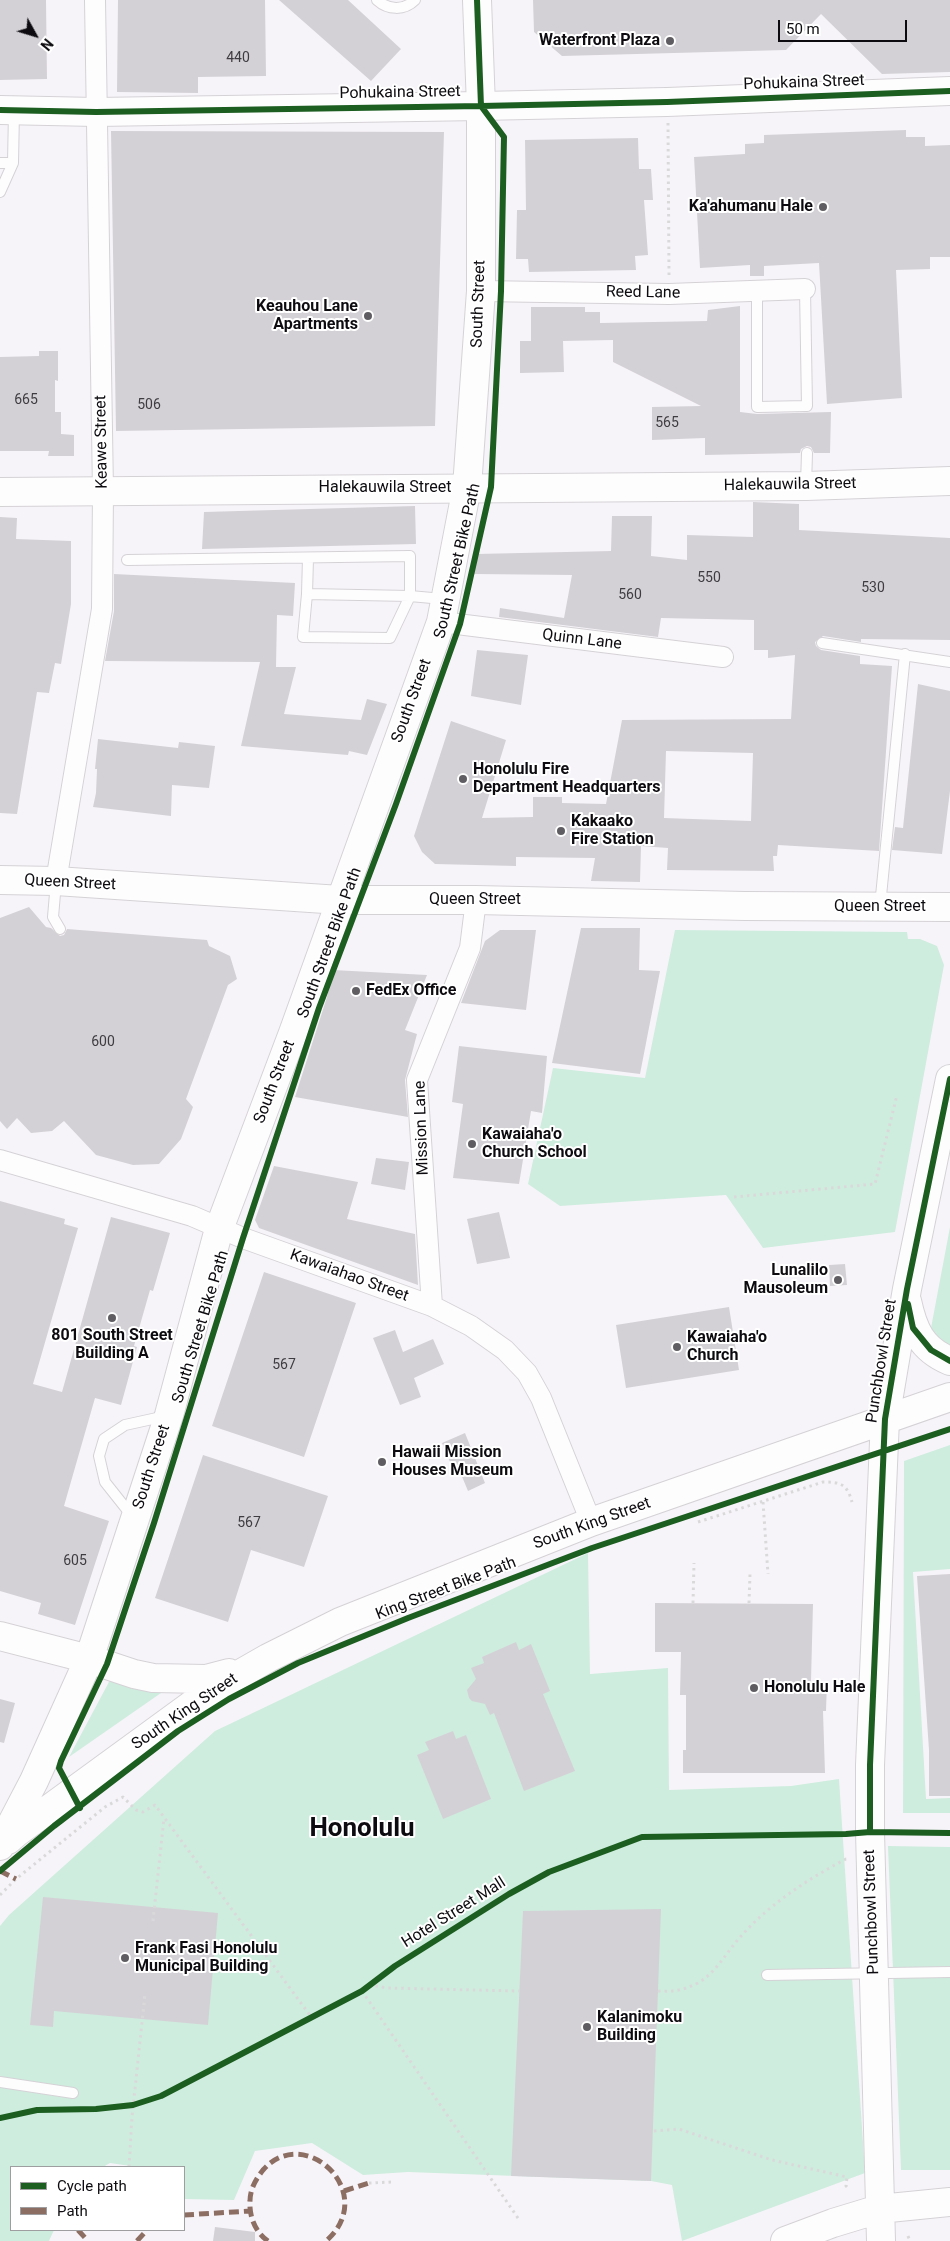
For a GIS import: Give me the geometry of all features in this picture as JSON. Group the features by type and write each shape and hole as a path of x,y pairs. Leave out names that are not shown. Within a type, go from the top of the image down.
{"main road":[{"name":"South Street","path":"0,1848 7,1820 39,1772 89,1659 169,1415 219,1229 293,1033 444,611 467,487 481,291 481,106 477,0"},
{"name":"Pohukaina Street","path":"7,110 96,112 481,106 667,102 950,92"},
{"name":"Halekauwila Street","path":"0,492 467,487 806,486 950,482"},
{"name":"Queen Street","path":"0,880 56,881 340,900 476,900 950,907"},
{"name":"Punchbowl Street","path":"881,2241 870,1765 885,1419 906,1297 950,1079"},
{"path":"906,1297 913,1328 931,1350 950,1361"},
{"name":"South King Street","path":"0,1848 16,1833 212,1690 268,1658 340,1622 591,1522 671,1496 950,1397"},
{"path":"0,1636 89,1659 152,1678 187,1680 223,1676 268,1658"},
{"path":"785,2241 833,2222 879,2209 950,2202"}],"street":[{"name":"Keawe Street","path":"56,881 102,608 103,491 95,0"},
{"name":"Reed Lane","path":"481,291 669,294 806,289"},
{"name":"Quinn Lane","path":"444,611 556,638 724,657"},
{"name":"Mission Lane","path":"432,1306 417,1080 470,948 476,900"},
{"name":"Kawaiahao Street","path":"0,1160 192,1216 219,1229 432,1306 471,1326 505,1350 527,1373 541,1398 591,1522"}],"lane":[{"path":"377,0 386,7 395,8 404,7 415,0"},
{"path":"0,192 13,163 7,110"},
{"path":"0,163 13,163"},
{"path":"756,291 757,407 807,409 806,289"},
{"path":"806,486 807,453"},
{"path":"127,560 410,556 410,596 390,638 303,637 308,558"},
{"path":"306,594 410,596 444,611"},
{"path":"822,643 950,662"},
{"path":"880,907 905,654"},
{"path":"56,881 53,917 60,928"},
{"path":"135,1520 105,1482 99,1456 104,1439 125,1425 169,1415"},
{"path":"768,1975 950,1972"},
{"path":"0,2082 73,2093"}],"path":[{"path":"667,102 669,294"},
{"path":"734,1197 875,1184 897,1095"},
{"path":"698,1522 823,1482 837,1482 846,1487 852,1502"},
{"path":"763,1502 768,1574"},
{"path":"693,1603 694,1563"},
{"path":"749,1603 750,1574"},
{"path":"0,1895 16,1879 105,1807 122,1797 136,1810 143,1812 155,1804 312,2018"},
{"path":"153,1921 164,1817"},
{"path":"658,1992 676,1992 699,1982 720,1963 742,1935 803,1882 846,1859 871,1859"},
{"path":"354,1995 376,1980"},
{"path":"370,1985 388,1988 520,1991"},
{"path":"362,1991 520,2221"},
{"path":"129,2166 133,2105 145,1994"},
{"path":"303,2022 320,2013"},
{"path":"124,2106 143,2102"},
{"path":"654,2131 679,2128 772,2160 847,2178 846,2186 848,2188"},
{"path":"369,2183 393,2182"},
{"path":"908,2236 910,2241"}],"green space":[{"path":"675,930 907,932 908,939 920,939 937,946 944,965 895,1232 763,1248 726,1195 560,1206 528,1184 553,1068 645,1078"},
{"path":"950,1227 950,1354 941,1349 931,1328"},
{"path":"950,1445 950,1569 913,1572 926,1799 950,1798 950,1813 903,1813 904,1461"},
{"path":"588,1553 590,1674 668,1668 669,1790 791,1786 839,1779 865,2173 682,2241 672,2185 651,2181 408,2172 363,2175 312,2143 255,2151 234,2200 185,2199 185,2166 130,2166 110,2163 105,2166 10,2166 10,2231 54,2231 49,2241 0,2241 0,1926 9,1915 215,1731"},
{"path":"110,1680 160,1689 161,1693 69,1757"},
{"path":"888,1846 950,1847 950,2170 901,2170"}],"building":[{"path":"0,0 46,0 47,79 0,80"},
{"path":"118,0 265,0 266,76 198,77 198,93 117,92"},
{"path":"279,0 348,0 401,49 371,81"},
{"name":"Waterfront Plaza","path":"533,0 950,0 950,72 882,74 821,14 786,50 562,56 534,32"},
{"name":"Ka'ahumanu Hale","path":"906,130 906,137 925,137 925,146 950,145 950,257 930,257 930,269 896,270 902,398 827,404 819,263 764,266 764,276 750,276 750,265 700,268 694,157 745,154 745,144 764,143 764,135"},
{"name":"Keauhou Lane Apartments","path":"111,131 444,132 435,426 116,431"},
{"path":"638,138 639,169 651,169 653,200 644,200 648,255 635,256 636,270 529,272 528,259 516,259 517,210 526,210 525,140"},
{"path":"740,306 740,412 757,414 831,412 830,453 814,453 811,447 807,446 801,449 800,453 705,455 705,438 652,440 652,407 701,406 613,362 613,340 563,341 564,372 520,373 520,341 531,341 531,307 585,307 585,312 600,312 600,323 707,321 708,310"},
{"path":"39,351 58,351 58,381 55,380 55,412 61,412 61,434 74,435 74,456 48,456 49,451 0,451 0,357 39,356"},
{"path":"753,502 799,504 799,530 950,538 950,640 861,639 861,642 823,636 815,642 816,646 821,650 860,656 860,664 892,666 879,851 778,845 777,856 773,856 774,871 667,870 668,848 641,846 640,882 591,881 595,858 516,857 516,866 435,864 422,852 414,836 451,721 506,740 482,818 533,817 533,797 562,797 562,803 606,804 622,720 791,719 795,655 768,658 768,650 754,650 754,620 661,618 658,637 499,617 500,608 564,618 572,575 474,574 476,554 611,551 612,516 652,516 651,556 687,560 687,535 753,537","holes":["666,751 753,753 751,821 664,818"]},
{"path":"415,506 416,544 202,549 204,512"},
{"path":"0,517 17,518 16,539 71,541 71,604 61,664 55,663 49,693 37,692 17,814 0,813"},
{"path":"114,574 295,583 293,616 277,615 276,667 296,667 284,714 361,720 367,699 387,704 367,755 349,751 348,755 241,746 260,662 105,661 114,611"},
{"path":"477,650 528,655 521,705 471,696"},
{"path":"918,684 950,691 950,791 942,854 892,850 895,827 903,828"},
{"path":"98,739 178,748 179,742 215,746 209,788 172,785 171,816 93,807 96,793 97,769 95,769"},
{"path":"29,907 46,927 51,928 60,936 64,935 67,929 207,940 209,946 230,956 237,979 228,985 186,1099 193,1107 181,1139 159,1164 133,1165 96,1155 64,1121 52,1131 31,1133 17,1118 7,1129 0,1121 0,918"},
{"path":"581,928 640,928 639,970 660,971 640,1074 552,1063"},
{"path":"500,930 536,930 526,1010 461,1003 485,941"},
{"path":"333,970 427,975 405,1030 417,1034 405,1080 408,1117 295,1097 327,997"},
{"path":"459,1046 547,1056 542,1113 531,1111 519,1184 453,1178 463,1104 452,1102"},
{"path":"376,1158 409,1162 405,1190 371,1184"},
{"path":"274,1166 358,1182 347,1219 415,1234 418,1285 259,1228 255,1220"},
{"path":"0,1201 65,1219 64,1224 78,1228 33,1384 62,1392 111,1217 170,1233 153,1291 150,1290 134,1346 137,1347 121,1405 95,1398 64,1506 109,1521 75,1625 38,1614 41,1603 0,1591"},
{"path":"499,1212 510,1258 477,1264 467,1219"},
{"name":"Lunalilo Mausoleum","path":"845,1264 847,1285 830,1286 829,1265"},
{"path":"264,1272 356,1303 304,1457 212,1426"},
{"name":"Kawaiaha'o Church","path":"729,1307 739,1370 626,1388 616,1325"},
{"path":"395,1330 403,1352 433,1339 444,1364 414,1378 421,1397 400,1405 373,1338"},
{"path":"465,1433 485,1483 468,1491 458,1467 453,1469 442,1443"},
{"path":"203,1455 328,1496 304,1567 251,1550 228,1622 155,1598"},
{"path":"950,1574 950,1796 929,1796 929,1750 917,1576"},
{"name":"Honolulu Hale","path":"655,1603 813,1604 811,1681 827,1682 826,1711 823,1711 825,1773 683,1773 683,1750 686,1750 686,1695 680,1695 681,1652 655,1652"},
{"path":"516,1642 519,1650 531,1644 550,1691 543,1694 575,1771 524,1791 494,1713 490,1715 485,1704 472,1701 467,1690 476,1679 471,1668 484,1663 482,1657"},
{"path":"0,1699 15,1703 4,1743 0,1742"},
{"path":"453,1731 456,1739 466,1735 491,1799 443,1819 417,1755 429,1750 425,1742"},
{"name":"Frank Fasi Honolulu Municipal Building","path":"43,1897 218,1913 208,2025 54,2011 53,2027 30,2025"},
{"name":"Kalanimoku Building","path":"661,1909 651,2181 511,2176 523,1911"},
{"path":"215,2227 255,2232 255,2241 213,2241"}],"marked path":[{"path":"0,1871 16,1879"},
{"path":"268,2241 256,2228 252,2218 250,2201 252,2188 263,2170 280,2157 298,2154 316,2159 331,2170 341,2185 345,2203 341,2222 326,2241"},
{"path":"344,2191 369,2183"},
{"path":"185,2215 250,2211"},
{"path":"79,2231 88,2241"},
{"path":"137,2241 146,2231"}],"cycle path":[{"path":"477,0 481,106"},
{"path":"0,110 96,112 481,106 667,102 950,91"},
{"name":"South Street Bike Path","path":"80,1808 59,1768 61,1761 107,1664 154,1523 243,1238 319,1008 396,804 460,624 491,487 501,291 504,137 481,106"},
{"path":"870,1832 870,1765 885,1419 907,1289 950,1079"},
{"path":"908,1304 913,1328 931,1350 950,1361"},
{"name":"King Street Bike Path","path":"0,1871 54,1826 178,1731 229,1699 298,1663 408,1618 592,1548 950,1429"},
{"name":"Hotel Street Mall","path":"0,2118 37,2110 96,2109 133,2105 161,2096 362,1991 395,1966 509,1894 549,1872 642,1837 870,1832 950,1833"}],"place":[{"name":"Waterfront Plaza","path":"670,41"},
{"name":"Ka'ahumanu Hale","path":"823,207"},
{"name":"Keauhou Lane Apartments","path":"368,316"},
{"name":"Honolulu Fire Department Headquarters","path":"463,779"},
{"name":"Kakaako Fire Station","path":"561,831"},
{"name":"FedEx Office","path":"356,991"},
{"name":"Kawaiaha'o Church School","path":"472,1144"},
{"name":"Lunalilo Mausoleum","path":"838,1280"},
{"name":"801 South Street Building A","path":"112,1318"},
{"name":"Kawaiaha'o Church","path":"677,1347"},
{"name":"Hawaii Mission Houses Museum","path":"382,1462"},
{"name":"Honolulu Hale","path":"754,1688"},
{"name":"Frank Fasi Honolulu Municipal Building","path":"125,1958"},
{"name":"Kalanimoku Building","path":"587,2027"}],"district":[{"name":"Honolulu","path":"362,1829"}]}
